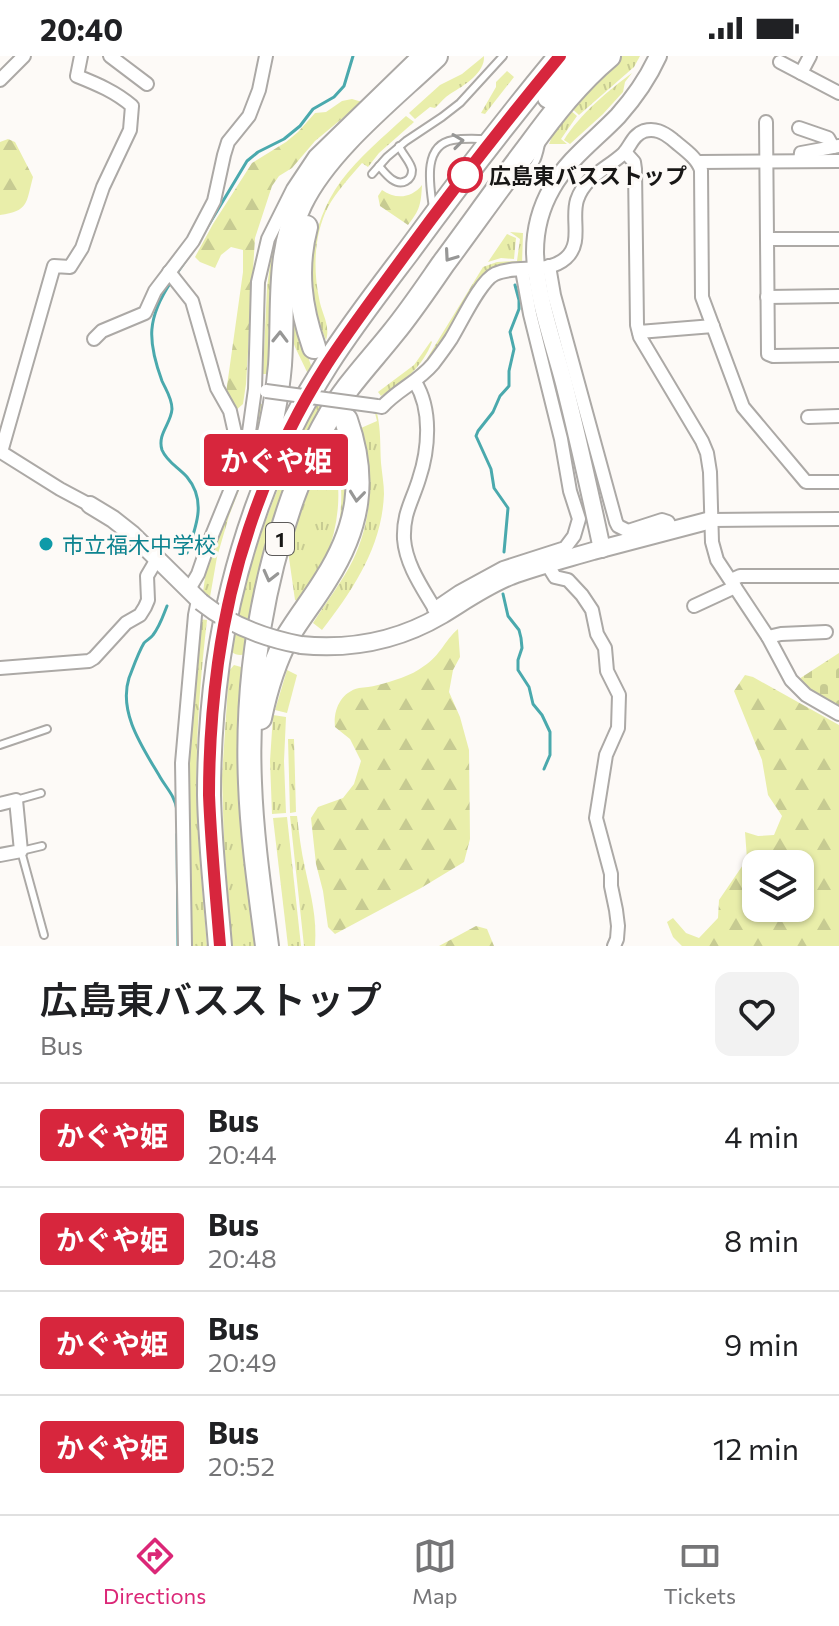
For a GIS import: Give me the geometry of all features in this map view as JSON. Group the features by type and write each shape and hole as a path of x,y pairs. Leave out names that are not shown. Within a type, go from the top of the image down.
{"highway":[{"path":"218,661 235,557 274,409 280,364 287,238 312,184 336,152 436,56"},
{"path":"314,347 304,318 299,270 308,218 315,202 348,156 454,56"},
{"path":"489,139 501,108 541,56"},
{"path":"489,139 560,56"},
{"path":"495,192 538,112 584,56"},
{"path":"495,192 553,115 609,56"},
{"name":"1","path":"220,946 209,794 212,728 218,661 248,535 289,432 333,356 489,139"},
{"name":"1","path":"266,937 250,786 249,718 254,657 272,565 313,449 341,396 394,332 495,192"},
{"path":"266,937 256,793 259,722 281,650 336,563 351,529 359,479 355,447 346,420"}],"street":[{"path":"0,80 24,56"},
{"path":"81,56 77,76 101,86 132,106 130,130 103,187 82,248 70,267 54,266 1,452 113,519 196,598 222,617 262,636 301,645 339,647 372,643 404,634 436,613 510,577 672,530 711,520 839,519"},
{"path":"110,56 147,84"},
{"path":"94,339 102,331 145,313 155,291 193,241 214,201 228,142 249,116 259,90 266,56"},
{"path":"185,946 182,763 198,574 235,479 260,390 258,282 264,252 283,209 315,156 418,56"},
{"path":"436,613 459,592 503,568 565,548 574,536 579,519 530,314 537,232 552,187 568,165 629,104 658,56"},
{"path":"801,73 810,56"},
{"path":"780,62 839,93"},
{"path":"766,122 768,354 839,355"},
{"path":"799,128 828,138 836,147"},
{"path":"260,390 382,407 392,395 415,382 431,367 484,284 493,275 558,264 572,253 576,236 576,204 582,189 593,176 625,152 637,134 657,130 699,162 702,297 743,407 806,482 839,482"},
{"path":"800,161 801,153 836,147"},
{"path":"625,152 634,162 635,169 637,325 707,453 712,542 717,560 768,637 791,680 806,695 839,714"},
{"path":"699,162 839,161"},
{"path":"767,239 839,239"},
{"path":"536,268 557,305 618,526 628,531 662,520 668,522 672,530"},
{"path":"536,268 602,549"},
{"path":"169,272 192,301 217,388 230,411 237,442 244,451"},
{"path":"767,297 839,296"},
{"path":"639,332 713,326"},
{"path":"415,382 423,394 426,431 419,479 404,524 404,541 409,561 436,613"},
{"path":"808,417 839,416"},
{"path":"0,668 89,661 94,658 126,623 140,615 148,600 147,576 157,559"},
{"path":"547,564 555,577 568,580 592,610 597,634 605,648 607,671 619,695 618,728 606,755 596,818 611,874 618,926 614,946"},
{"path":"694,606 733,584 740,576 839,576"},
{"path":"768,637 826,632"},
{"path":"0,804 16,800 21,851 0,855"}],"lane":[{"path":"372,174 399,146 460,103 503,56"},
{"path":"434,215 429,179 435,152 450,140 489,139"},
{"path":"379,166 397,182 409,180 411,167 399,146"},
{"path":"0,745 47,729"},
{"path":"16,800 41,793"},
{"path":"42,846 21,851 44,935"}],"green space":[{"path":"484,56 481,68 468,83 415,119 409,113 440,85 462,74"},
{"path":"622,56 640,56 634,67 579,115 570,107"},
{"path":"507,71 514,77 485,114 481,113 496,82"},
{"path":"632,73 625,82 623,92 603,114 570,144 564,140 586,112"},
{"path":"352,99 362,102 315,141 272,186 255,238 246,384 243,404 235,411 226,393 243,272 243,250 231,247 221,255 215,268 195,257 252,163 286,142 315,113 326,112 342,101"},
{"path":"569,109 577,116 561,139 567,144 549,144 555,130"},
{"path":"406,116 414,122 368,167 362,163 335,195 323,217 317,240 316,275 327,330 326,340 318,320 311,279 315,238 321,218 348,172"},
{"path":"8,139 15,142 33,177 25,204 16,211 0,215 0,142"},
{"path":"422,185 419,206 408,225 380,206 378,196 382,190 404,196 414,193"},
{"path":"510,232 523,233 522,264 505,266 424,366 483,267 497,262 517,261 520,239"},
{"path":"507,234 516,238 514,259 501,258 488,262"},
{"path":"272,251 268,374 263,374 267,287"},
{"path":"291,276 312,368 308,374 291,336"},
{"path":"431,341 418,367 381,396 378,392 414,365"},
{"path":"317,401 322,402 291,474 264,549 245,654 236,654 232,652 238,619 254,555 276,492"},
{"path":"259,404 263,404 251,459 229,516 210,597 203,592 207,564 245,469"},
{"path":"375,413 379,426 384,490 378,532 355,583 322,630 313,623 349,568 365,528 369,478 361,428 377,421"},
{"path":"337,425 354,476 335,544 341,500 339,472 333,454"},
{"path":"331,436 330,459 338,485 337,517 325,562 303,604 295,600 288,551 305,498"},
{"path":"199,619 207,620 197,777 207,946 191,946 189,757"},
{"path":"458,629 460,657 453,670 449,692 469,750 470,839 464,862 335,934 328,927 311,818 318,807 343,798 354,784 361,761 350,739 335,727 337,708 347,693 353,690 390,682 419,670 435,657"},
{"path":"839,653 839,708 823,700 799,679"},
{"path":"234,665 243,671 239,787 256,946 232,946 224,844 222,776 229,671"},
{"path":"287,670 297,675 287,713 275,710"},
{"path":"745,675 839,725 839,946 682,946 673,937 667,922 673,918 686,933 699,938 718,918 719,900 742,866 742,922 814,922 814,850 746,850 745,832 758,836 774,835 782,816 768,795 762,760 734,691"},
{"path":"273,715 286,717 286,813 272,814 270,761"},
{"path":"288,739 294,739 296,812 290,813"},
{"path":"290,816 297,816 314,916 315,946 304,946"},
{"path":"287,817 301,946 288,946 273,818"},
{"path":"476,926 487,929 494,946 439,946"}],"waterway":[{"path":"202,236 247,161 284,139 300,126 313,109 334,97 344,86 353,56"},
{"path":"175,276 189,256"},
{"path":"171,282 157,307 152,341 157,366 172,405 161,439 162,450 187,477 197,495 198,514 187,553"},
{"path":"504,552 508,508 494,488 491,469 476,436 509,386 514,349 510,332 519,309 515,285"},
{"path":"503,594 508,616 521,638 518,670 550,732 550,755 544,769"},
{"path":"167,606 158,628 144,643 126,691 134,730 173,797 177,810"},
{"path":"177,834 178,946"}],"bus line":[{"name":"かぐや姫","path":"220,946 209,794 212,728 218,661 228,613 237,572 260,499 304,403 346,336 434,215 560,56"}],"place":[{"name":"広島東バスストップ","path":"465,175"},
{"name":"市立福木中学校","path":"46,544"}]}
